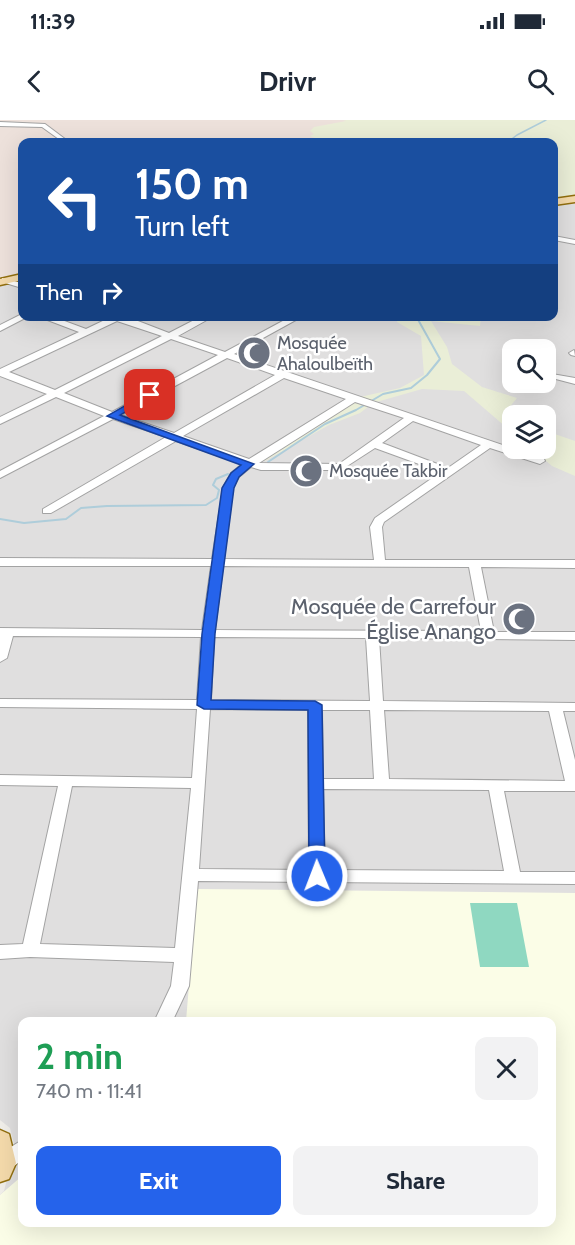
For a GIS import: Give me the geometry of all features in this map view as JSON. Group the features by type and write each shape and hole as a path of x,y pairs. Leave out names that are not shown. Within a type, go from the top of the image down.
{"main road":[{"path":"558,201 575,199"}],"street":[{"path":"0,124 43,125 61,138"},
{"path":"558,239 575,242"},
{"path":"0,328 18,319"},
{"path":"55,321 86,332"},
{"path":"0,372 108,321"},
{"path":"128,321 540,461"},
{"path":"0,421 200,321"},
{"path":"0,475 290,321"},
{"path":"0,372 112,416 261,467 340,467 411,418"},
{"path":"47,511 283,374"},
{"path":"556,376 575,381"},
{"path":"165,1017 180,986 199,783 208,634 228,488 235,475 249,464 354,398"},
{"path":"375,444 447,471"},
{"path":"380,564 376,526 379,520 489,444"},
{"path":"0,562 575,564"},
{"path":"474,564 488,635"},
{"path":"0,658 4,632 575,636"},
{"path":"372,635 382,785"},
{"path":"0,703 575,707"},
{"path":"315,705 317,876"},
{"path":"315,784 574,786 555,707"},
{"path":"0,780 199,783"},
{"path":"30,951 66,781"},
{"path":"496,786 513,878"},
{"path":"189,875 575,878"},
{"path":"0,952 182,955"}],"shaded area":[{"path":"0,120 575,120 558,185 558,138 18,138 18,275 0,279"},
{"path":"343,120 575,120 575,198 558,200 558,138 315,138 310,136 314,134 310,131 314,127 346,121"},
{"path":"575,202 575,241 558,238 558,204"},
{"path":"558,239 575,242 575,1245 0,1245 0,1195 4,1191 15,1148 10,1128 0,1120 0,284 18,280 18,321 558,321"},
{"path":"397,321 431,321 447,347 452,364 482,387 517,398 511,405 502,405 502,424 464,391 422,389 373,403 360,413 329,425 265,461 261,459 360,397 400,388 424,375 421,336"},
{"path":"431,321 481,321 480,326"},
{"path":"556,434 575,441 575,476 552,466 544,459 556,459"},
{"path":"197,889 575,893 575,1245 0,1245 0,1195 18,1179 18,1227 556,1227 556,1017 186,1017"}],"green space":[{"path":"470,903 517,903 529,967 480,967"}],"waterway":[{"path":"513,138 546,120"},
{"path":"268,462 325,424 356,410 383,394 411,388 427,375 440,359 419,321"},
{"path":"0,519 24,523 66,519 81,508 107,506 206,505 217,498 219,490 213,485 216,479 228,474"}],"place":[{"name":"Mosquée Ahaloulbeïth","path":"254,353"},
{"name":"Mosquée Takbir","path":"306,471"},
{"name":"Mosquée de Carrefour Église Anango","path":"519,619"}],"route":[{"path":"150,395 112,416 249,464 235,475 228,488 208,634 204,705 315,705 317,876"}]}
